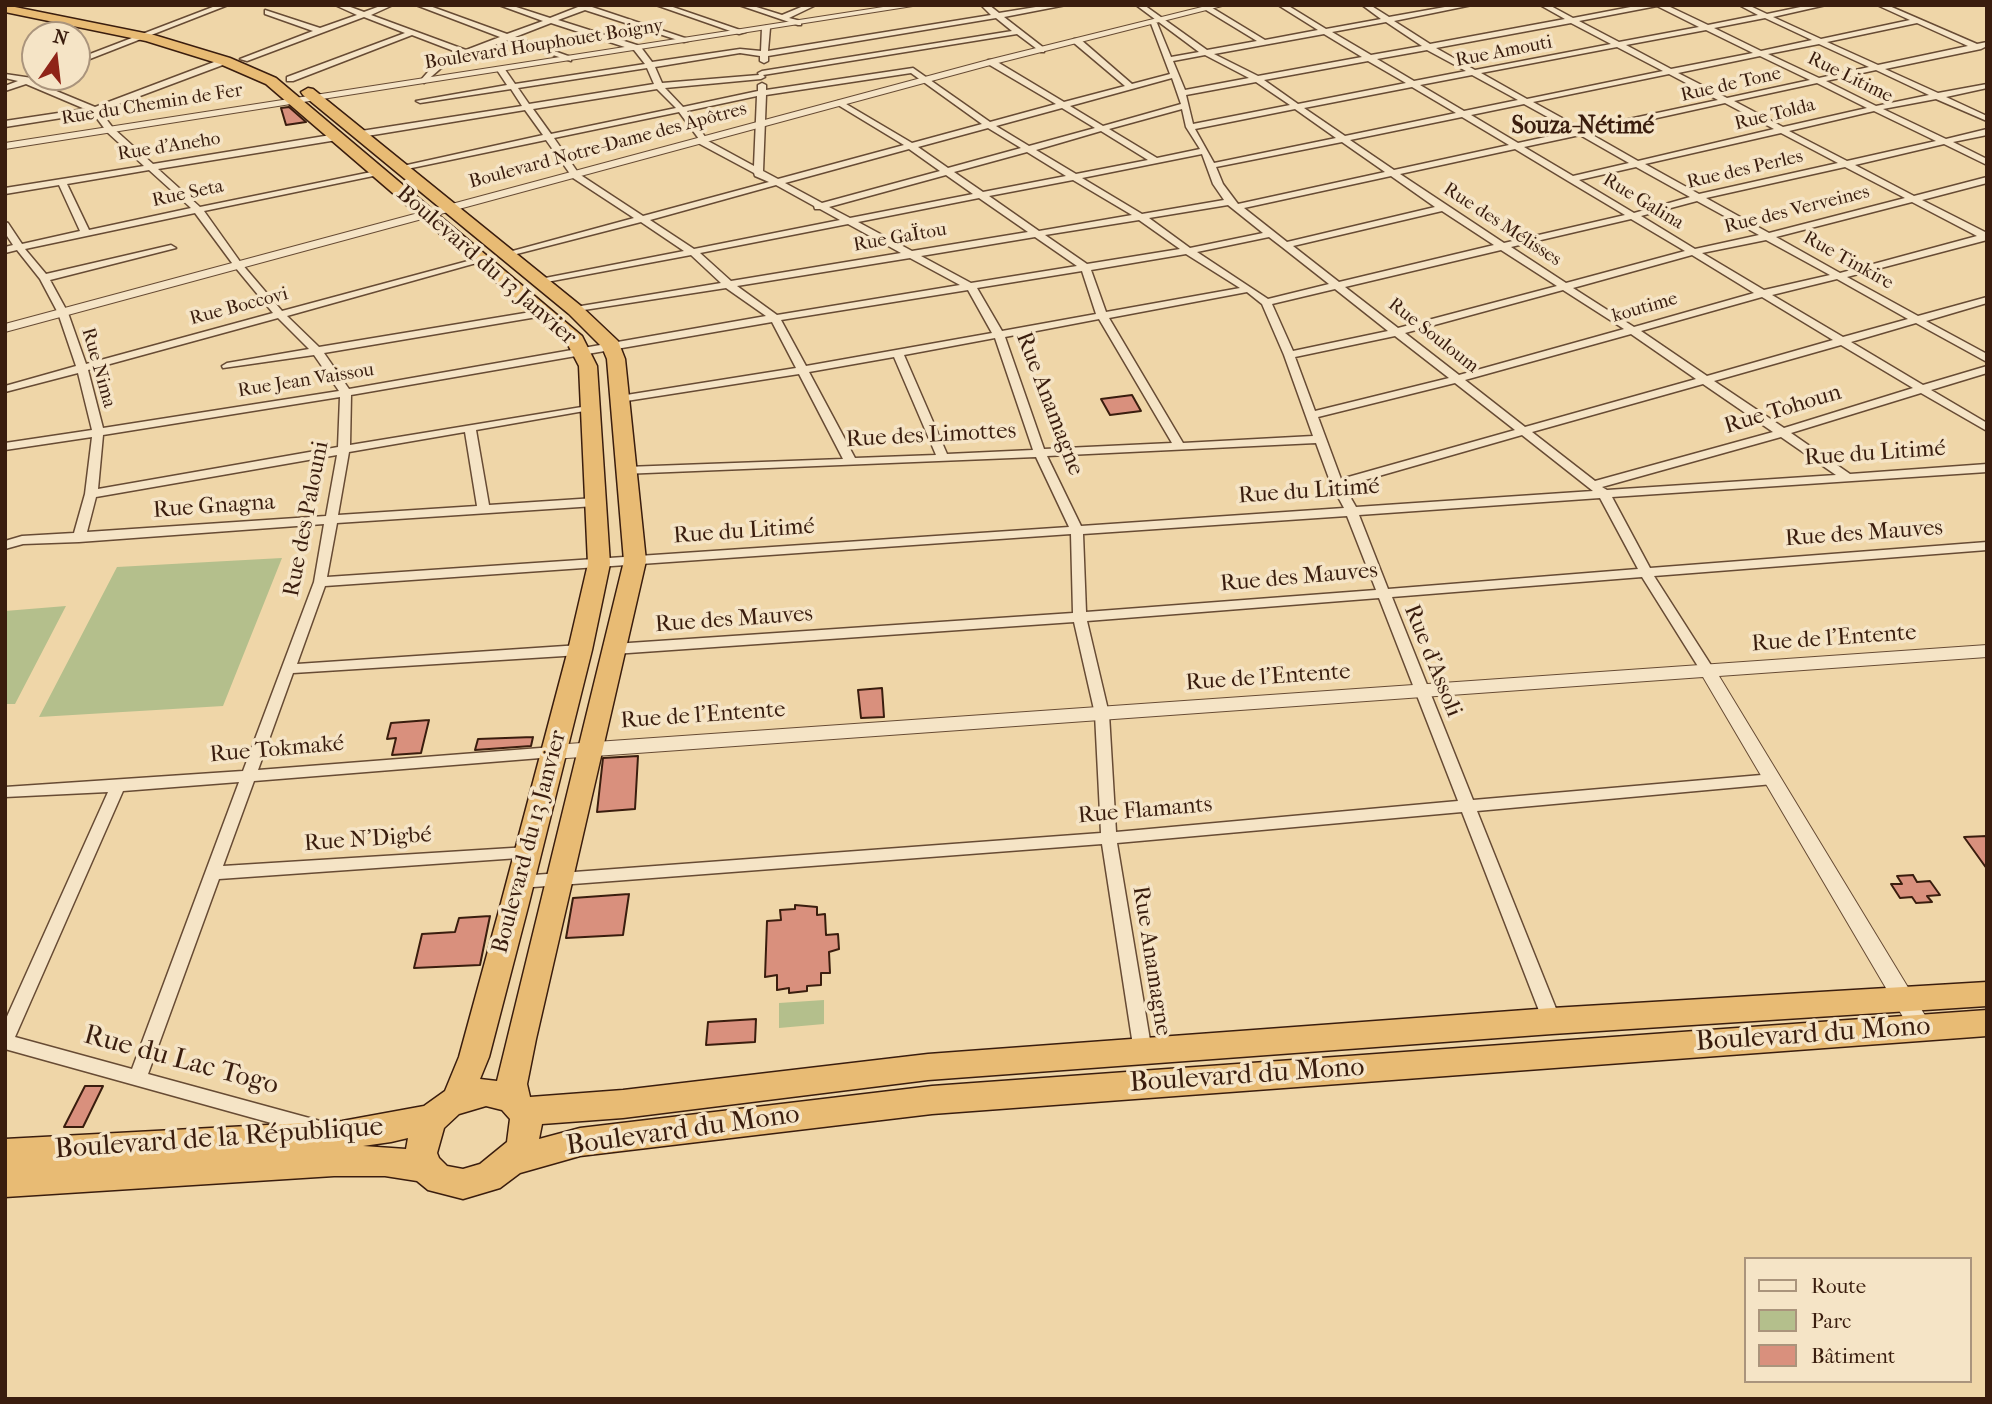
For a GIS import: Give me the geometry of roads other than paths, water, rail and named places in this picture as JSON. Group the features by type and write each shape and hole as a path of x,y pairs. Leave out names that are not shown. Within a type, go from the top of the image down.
{"highway":[{"name":"Boulevard du 13 Janvier","path":"35,5 152,33 244,59 290,79 337,137 575,340 588,366 599,564 580,650 474,1057 457,1099"},
{"name":"Boulevard du 13 Janvier","path":"5,8 152,33 225,61 304,99 361,134 575,310 611,345 616,359 635,561 519,1048 517,1105"},
{"name":"Boulevard du Mono","path":"517,1105 606,1106 928,1067 1552,1021 1987,994"},
{"name":"Boulevard du Mono","path":"512,1161 564,1145 590,1141 932,1100 1987,1023"},
{"path":"486,1092 517,1105 527,1122 526,1136 512,1161 489,1177 463,1184 439,1179 425,1167 422,1141 433,1118 457,1099 486,1092"},
{"name":"Boulevard de la République","path":"5,1154 342,1135 391,1128 433,1118"},
{"name":"Boulevard de la République","path":"5,1182 334,1161 385,1161 425,1167"}],"street":[{"path":"198,5 216,9"},
{"path":"91,57 225,5"},
{"path":"338,5 466,53"},
{"path":"244,59 390,5"},
{"path":"419,5 568,59"},
{"path":"502,5 637,48 650,65 659,86 681,109 702,140 772,182 971,287"},
{"path":"659,5 742,32"},
{"path":"742,5 798,23"},
{"path":"782,18 813,5"},
{"name":"Boulevard Houphouet Boigny","path":"304,99 914,5"},
{"path":"984,5 1041,50"},
{"path":"420,101 740,51 765,54 1063,5"},
{"name":"Rue des Mélisses","path":"1139,5 1156,21 1206,53 1257,79 1443,208 1632,330 1779,433 1846,476"},
{"name":"Boulevard Notre-Dame des Apôtres","path":"5,328 991,62 1222,5"},
{"name":"Rue Galina","path":"1281,5 1987,428"},
{"name":"Rue Tinkire","path":"1366,5 1430,48 1987,359"},
{"path":"1167,60 1469,5"},
{"path":"1543,5 1668,73 1986,237"},
{"path":"1182,93 1654,5"},
{"name":"Rue Litime","path":"1660,5 1703,28 1763,53 1987,162"},
{"path":"1742,5 1987,119"},
{"name":"Rue Amouti","path":"1190,127 1823,5"},
{"path":"1880,5 1982,45 1987,51"},
{"path":"424,81 437,67 466,53 586,6 687,40"},
{"path":"1209,8 1265,43"},
{"path":"802,10 831,18"},
{"path":"268,12 320,31"},
{"name":"Rue Souloum","path":"1156,21 1167,60 1182,93 1190,127 1233,205 1604,494 1646,573 1709,673"},
{"path":"1210,166 1918,21"},
{"path":"758,174 766,28"},
{"path":"361,134 659,86 762,75 1018,32"},
{"path":"290,79 411,33"},
{"path":"1077,41 1130,86"},
{"name":"Rue de Tone","path":"1233,205 1583,134 1982,45"},
{"path":"5,124 95,110 225,61"},
{"path":"991,62 1155,160"},
{"path":"501,70 576,176 692,252 730,286 775,318 851,462"},
{"path":"402,167 762,93 913,70 927,80"},
{"path":"508,255 1174,75"},
{"name":"Rue d'Assoli","path":"927,80 987,124 1140,217 1266,302 1313,415 1337,484 1351,510 1552,1021"},
{"name":"Rue Tolda","path":"1571,180 1876,108 1987,86"},
{"path":"50,91 95,110 110,130 198,210 238,265 279,314 318,352 346,393"},
{"name":"Rue du Chemin de Fer","path":"5,146 304,99"},
{"path":"841,103 909,145 1086,268 1102,315 1179,446"},
{"path":"818,206 1184,106"},
{"name":"Rue des Perles","path":"1266,302 1632,216 1700,197 1987,132"},
{"name":"Rue d'Aneho","path":"5,191 337,137"},
{"path":"540,282 1205,151"},
{"name":"Rue Seta","path":"5,250 378,172"},
{"name":"Rue des Verveines","path":"1289,355 1397,332 1693,252 1769,236 1987,180"},
{"path":"62,182 86,233"},
{"name":"Rue GaÏtou","path":"575,310 1035,233 1233,205"},
{"path":"1285,244 1443,208"},
{"name":"Rue Nima","path":"5,225 44,278 63,313 82,368 97,432 91,494 79,538"},
{"name":"Rue Jean Vaissou","path":"5,447 346,393 581,350 1188,251 1271,234"},
{"name":"koutime","path":"1313,415 1458,379 1762,293 1839,276 1986,237"},
{"path":"44,278 171,248"},
{"name":"Rue Boccovi","path":"5,388 482,260"},
{"name":"Rue Anamagne","path":"971,287 999,335 1039,452 1077,530 1080,617 1102,714 1109,838 1143,1052"},
{"path":"620,400 804,370 1250,289"},
{"path":"1337,484 1987,300"},
{"path":"227,366 543,313"},
{"path":"898,353 943,458"},
{"name":"Rue Tohoun","path":"1591,485 1779,433 1987,369"},
{"name":"Rue des Palouni","path":"138,1077 320,582 344,449 346,393"},
{"path":"91,494 590,407"},
{"path":"470,428 484,510"},
{"name":"Rue des Limottes","path":"626,471 1322,439"},
{"name":"Rue du Litimé","path":"320,582 1846,476 1984,472"},
{"name":"Rue Gnagna","path":"5,545 22,540 595,502"},
{"name":"Rue des Mauves","path":"614,649 1080,617 1987,546"},
{"path":"289,669 580,650"},
{"name":"Rue de l'Entente","path":"553,752 1987,652"},
{"path":"1709,673 1921,1028"},
{"name":"Rue Tokmaké","path":"5,792 118,786 553,752"},
{"name":"Rue Flamants","path":"520,882 1109,838 1773,779"},
{"path":"5,1041 118,786"},
{"name":"Rue N'Digbé","path":"212,873 527,853"},
{"name":"Rue du Lac Togo","path":"5,1041 342,1135"}],"district":[{"name":"Souza-Nétimé","path":"1583,127"}]}
